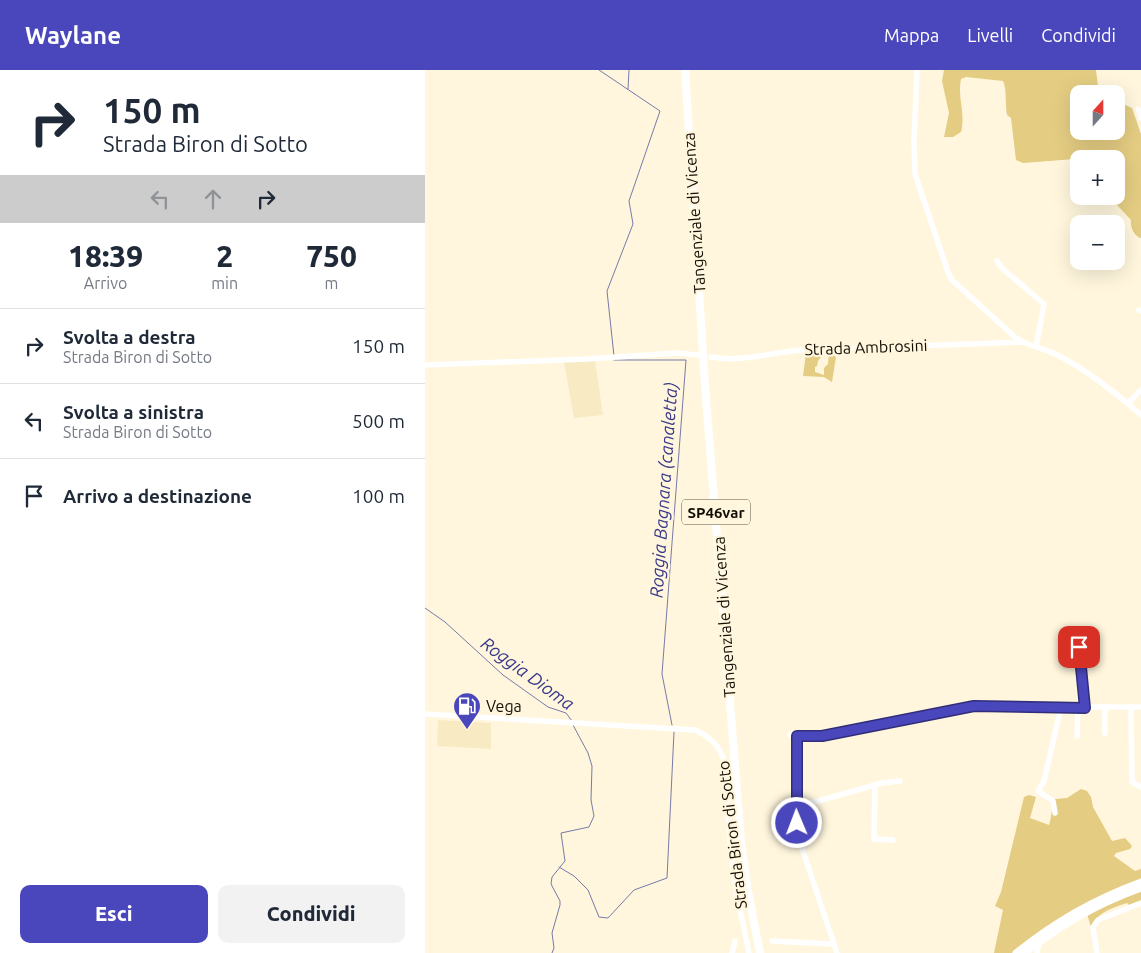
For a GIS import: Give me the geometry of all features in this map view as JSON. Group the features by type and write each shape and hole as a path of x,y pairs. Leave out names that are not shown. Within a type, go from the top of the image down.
{"highway":[{"name":"Tangenziale di Vicenza","path":"685,70 704,375 741,842 747,886 760,953"}],"main road":[{"path":"1016,953 1080,908 1103,896 1141,882"},
{"path":"1025,953 1083,913 1141,888"}],"street":[{"path":"917,70 914,123 915,174 952,280 1022,342 1060,356 1086,372 1141,415"},
{"path":"1138,109 1141,118"},
{"path":"997,261 1003,269 1044,304 1036,346"},
{"name":"Strada Ambrosini","path":"711,357 734,360 793,350 1022,342"},
{"path":"425,365 587,359 676,352 698,355"},
{"path":"1128,403 1141,390"},
{"path":"1077,736 1082,707 1079,647"},
{"path":"837,953 799,839 793,736 822,736 974,706 1141,708"},
{"path":"1055,813 1053,801 1038,791 1044,780 1061,707"},
{"path":"1105,708 1105,734"},
{"path":"1131,709 1132,782 1141,787"},
{"name":"Strada Biron di Sotto","path":"425,714 695,730 712,739 720,749 724,760 731,853 736,890 749,953"},
{"path":"797,807 875,785 900,781"},
{"path":"875,785 874,839 893,840"},
{"path":"1097,953 1093,927 1098,920 1141,903"},
{"path":"732,953 735,941"},
{"path":"772,941 833,944"},
{"path":"1037,953 1039,942"}],"shaded area":[{"path":"944,70 1096,70 1098,85 1070,85 1070,140 1125,140 1125,105 1132,108 1141,134 1141,238 1134,233 1131,220 1117,205 1125,205 1125,150 1070,150 1070,159 1023,163 1016,160 1011,118 1007,115 1003,81 966,77 961,79 960,86 963,119 961,132 953,137 944,137 949,113 942,81"},
{"path":"837,352 834,354 836,357 832,382 824,377 803,376 806,353 824,353 815,367 815,372 824,375 824,368 828,364 829,353"},
{"path":"595,361 603,415 574,418 564,362"},
{"path":"438,720 491,723 491,749 437,746"},
{"path":"1081,789 1087,791 1091,797 1093,807 1112,841 1125,838 1132,846 1130,849 1116,853 1114,856 1135,871 1141,869 1141,882 1016,953 994,953 1003,910 995,906 1001,892 1024,797 1029,795 1036,797 1030,818 1049,825 1055,799 1067,798"},
{"path":"1141,890 1141,901 1129,905 1127,903 1106,911 1097,918 1091,927 1087,914"}],"waterway":[{"name":"Roggia Bagnara (canaletta)","path":"599,70 660,111 629,201 633,224 607,291 614,356"},
{"path":"628,89 629,70"},
{"name":"Roggia Bagnara (canaletta)","path":"614,360 686,360 662,674 672,725"},
{"name":"Roggia Dioma","path":"425,608 445,622 503,675 548,707 566,713 572,721"},
{"name":"Roggia Dioma","path":"552,953 554,948 552,933 560,901 551,884 552,877 565,861 561,833 589,827 594,816 591,800 592,766 588,753 573,725"},
{"name":"Roggia Bagnara (canaletta)","path":"559,867 574,876 588,890 599,917 608,918 634,890 667,878 674,732"}],"place":[{"name":"Vega","path":"467,730"}],"route":[{"path":"797,823 797,736 822,736 974,706 1085,708 1079,647"}]}
